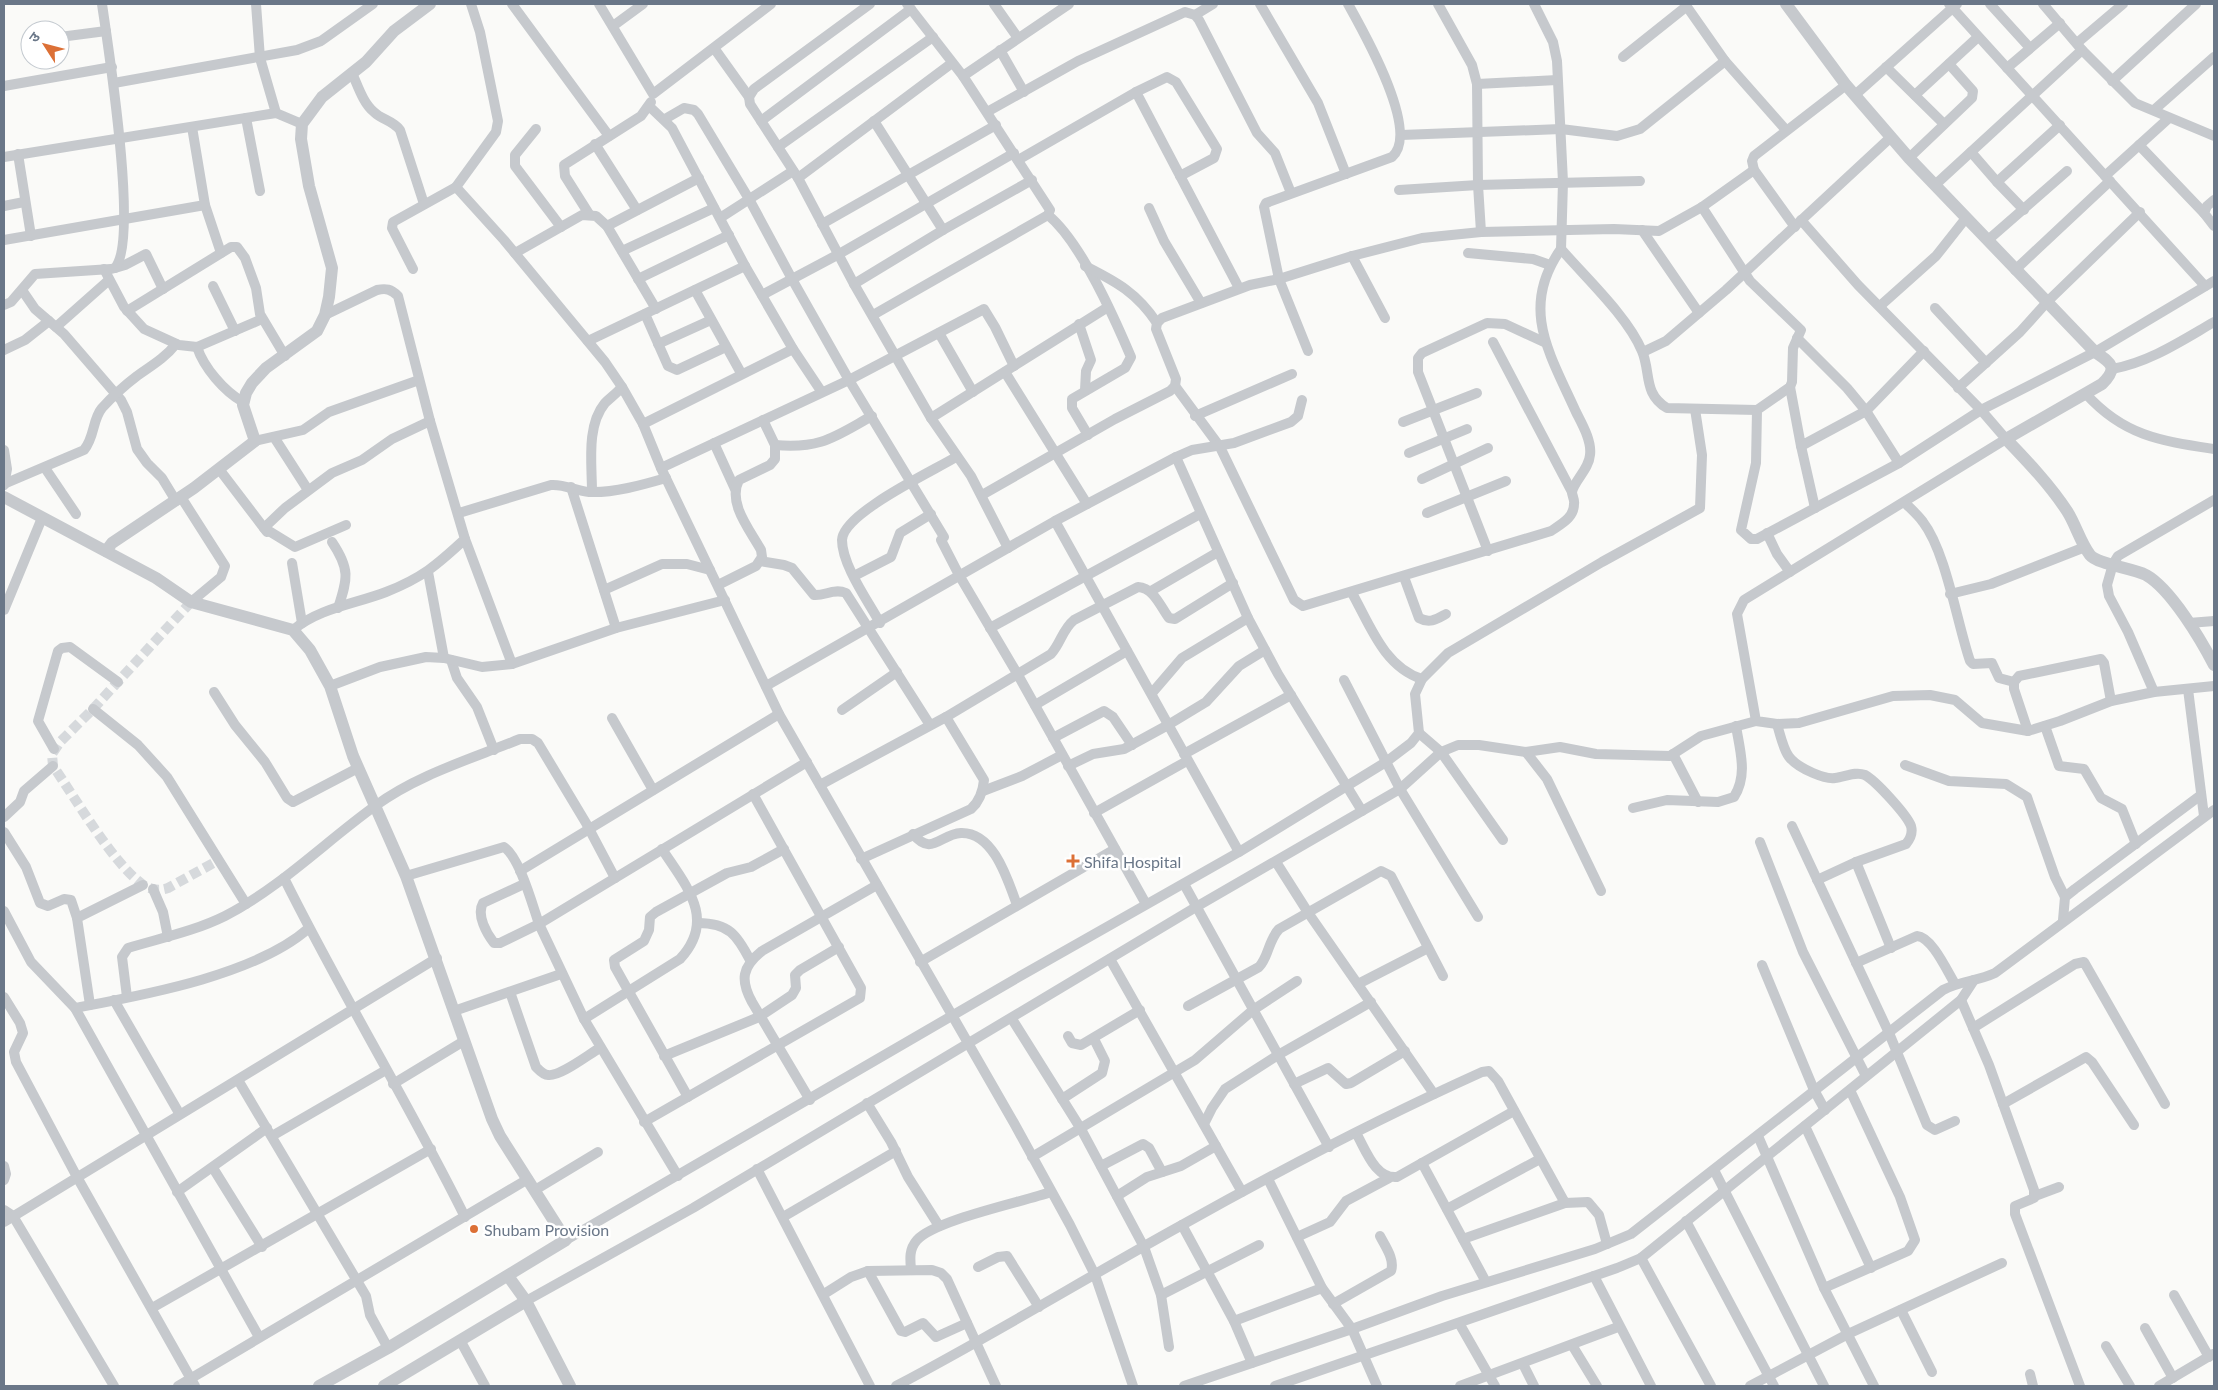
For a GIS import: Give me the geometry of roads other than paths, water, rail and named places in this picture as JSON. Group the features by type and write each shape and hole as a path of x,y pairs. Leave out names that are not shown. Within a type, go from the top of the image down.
{"street":[{"path":"102,4 121,138 123,218 121,259 110,268 109,280 127,311 144,329 176,344 197,347 262,319"},
{"path":"256,4 260,58 276,113"},
{"path":"114,82 260,58 309,46 337,30 372,4"},
{"path":"243,402 252,383 266,368 317,331 326,315 332,268 308,186 301,139 302,124 322,97 366,62 394,31 430,4"},
{"path":"413,269 392,224 396,219 456,187 496,132 498,121 480,32 471,4"},
{"path":"512,4 609,136"},
{"path":"599,4 654,94"},
{"path":"613,26 644,4"},
{"path":"589,214 563,171 567,161 642,116 650,106 654,94 771,4"},
{"path":"749,97 754,89 870,4"},
{"path":"994,4 1018,38"},
{"path":"963,76 1070,4"},
{"path":"1195,15 1213,4"},
{"path":"1260,4 1318,102 1346,174"},
{"path":"1308,351 1278,279 1264,208 1266,203 1392,157 1400,147 1401,135 1392,95 1372,45 1348,4"},
{"path":"1438,4 1472,65 1477,84 1478,185 1481,232"},
{"path":"1534,4 1553,42 1557,61 1563,182 1561,249 1550,265 1541,291 1544,342 1588,442 1590,455 1572,492"},
{"path":"1786,4 1846,85 1890,137 2015,270 2095,352 2109,362 2112,369"},
{"path":"1990,4 2030,48"},
{"path":"2042,4 2112,81 2135,103 2214,136"},
{"path":"1623,57 1686,5 1725,61 1786,130"},
{"path":"1757,410 1756,464 1740,530 1751,538 1757,539 1899,463 1981,410 2095,352 2210,284 2108,178 1978,37 1952,5 1855,95"},
{"path":"761,121 909,6 963,76 1049,205 1048,216"},
{"path":"1935,185 2033,95 2116,6"},
{"path":"2112,81 2189,6"},
{"path":"987,112 1078,61 1166,19 1185,12 1195,15 1204,28 1257,132 1275,153 1292,193"},
{"path":"2007,68 2060,23"},
{"path":"70,36 106,31"},
{"path":"778,147 933,37"},
{"path":"1915,95 1978,37"},
{"path":"714,48 749,97 750,104 796,174 854,284 931,418 982,495 1008,548"},
{"path":"1000,50 1024,92"},
{"path":"2154,110 2214,57"},
{"path":"1401,135 1477,131 1561,130 1617,136 1634,132 1725,61"},
{"path":"720,218 796,174 874,121 952,63"},
{"path":"1909,158 1973,94 1973,91 1949,64"},
{"path":"4,86 112,67"},
{"path":"1886,67 1944,124"},
{"path":"352,73 371,109 376,114 394,123 400,130 424,204"},
{"path":"762,295 1016,156 1167,77 1171,77 1176,82 1217,149 1214,158 1180,176"},
{"path":"1477,84 1557,80"},
{"path":"1846,85 1754,156 1752,161 1754,170 1798,224 1981,410 2052,488 2068,513 2090,556 2097,561 2137,571 2157,583 2189,623 2214,665"},
{"path":"1136,92 1239,288"},
{"path":"650,106 665,119 699,178 745,266 793,349 821,391"},
{"path":"665,119 684,108 694,110 750,199 792,279 850,380 931,514 959,576 1018,675 1146,904"},
{"path":"4,157 276,113 302,124"},
{"path":"246,118 260,191"},
{"path":"2015,270 2139,145 2169,118"},
{"path":"874,121 944,230"},
{"path":"822,224 996,125"},
{"path":"1997,182 2060,125"},
{"path":"192,127 205,205 221,253"},
{"path":"536,129 516,155 515,166 561,227"},
{"path":"1643,352 1666,341 1745,273 1890,137"},
{"path":"595,144 637,210"},
{"path":"2139,145 2214,226"},
{"path":"1971,152 2024,210"},
{"path":"18,154 24,202 31,236"},
{"path":"982,495 1056,452 1170,391 1175,386 1176,379 1156,329 1157,323 1162,318 1239,288 1278,279 1352,256 1422,238 1481,232 1614,229 1659,231 1666,229 1702,207 1754,170"},
{"path":"1988,240 2067,171"},
{"path":"607,226 699,178"},
{"path":"854,284 1032,180"},
{"path":"1399,190 1478,185 1640,181"},
{"path":"456,187 515,253 588,341 622,388 643,424 661,468 779,714 1052,1192 1095,1275 1134,1386"},
{"path":"2204,213 2207,206 2214,200"},
{"path":"4,206 24,202"},
{"path":"4,240 205,205"},
{"path":"1702,207 1750,281 1801,330 1792,348 1792,382 1790,387 1815,508"},
{"path":"622,251 714,208"},
{"path":"1149,208 1164,241 1201,303"},
{"path":"1958,388 2020,332 2047,302 2140,212"},
{"path":"515,253 582,215 596,216 607,226 656,309"},
{"path":"1048,216 1067,233 1108,307 1131,357 1125,368 1075,396 1071,404 1088,435"},
{"path":"873,315 1048,216"},
{"path":"1880,306 1936,256 1966,218"},
{"path":"1642,230 1699,313"},
{"path":"638,279 729,235"},
{"path":"127,311 221,253 234,247 243,254 256,288 258,308 262,319 285,356"},
{"path":"1561,249 1620,317 1643,352 1648,383 1654,397 1668,408 1757,410 1790,387"},
{"path":"1468,253 1533,259 1550,265"},
{"path":"4,305 11,302 35,274 125,266 146,254 163,290"},
{"path":"1352,256 1385,318"},
{"path":"588,341 745,266"},
{"path":"1086,266 1118,282 1137,296 1157,323"},
{"path":"4,350 53,324 109,280"},
{"path":"213,286 235,331"},
{"path":"326,315 377,290 385,288 393,291 398,296 430,421 465,539 512,664"},
{"path":"22,290 35,309 53,324 116,395 127,412 137,449 179,499 225,566 221,577 191,602"},
{"path":"695,290 741,373"},
{"path":"931,418 1108,307"},
{"path":"1935,308 1986,363"},
{"path":"661,468 821,391 850,380 984,309 996,327 1010,369 1087,504"},
{"path":"645,314 668,366 677,370 726,347"},
{"path":"658,344 711,320"},
{"path":"2112,369 2133,366 2149,359 2214,322"},
{"path":"1488,551 1418,372 1418,358 1422,353 1487,323 1505,324 1544,342"},
{"path":"1079,324 1091,360 1086,372 1085,390"},
{"path":"939,333 973,392"},
{"path":"1797,338 1866,411 1899,463"},
{"path":"1175,386 1195,416 1220,447 1297,604 1310,606 1551,531 1564,523 1572,514 1574,503 1572,492 1493,342"},
{"path":"4,484 84,450 92,439 99,412 130,381 165,358 176,344"},
{"path":"197,347 201,357 225,389 243,402 255,441"},
{"path":"643,424 741,373 793,349"},
{"path":"1801,446 1866,411 1924,351"},
{"path":"1756,721 1737,614 1744,600 1905,503 2006,439 2086,394 2106,380 2112,369"},
{"path":"1195,416 1292,374"},
{"path":"106,551 112,543 179,499 255,441 303,430 329,412 419,380"},
{"path":"592,492 592,433 596,418 605,404 622,388"},
{"path":"1404,422 1477,393"},
{"path":"2086,394 2102,412 2128,428 2169,442 2214,449"},
{"path":"766,686 1055,521 1176,457 1192,450 1220,447 1291,422 1298,416 1302,400"},
{"path":"1504,840 1441,752 1419,733 1415,694 1422,679 1448,653 1466,641 1700,508 1702,455 1695,409"},
{"path":"775,445 801,447 818,444 872,416"},
{"path":"735,489 739,480 770,465 775,459 775,445 763,420"},
{"path":"264,528 308,490 332,473 362,460 392,439 430,421"},
{"path":"1408,453 1467,429"},
{"path":"274,437 308,490"},
{"path":"714,443 735,489 738,507 761,550 760,562"},
{"path":"1422,479 1488,448"},
{"path":"4,450 7,469 4,484"},
{"path":"880,622 854,576 843,546 842,538 848,524 870,506 956,456"},
{"path":"1176,457 1248,618 1291,696 1362,811"},
{"path":"45,468 76,514"},
{"path":"219,469 264,528 280,545"},
{"path":"458,514 551,485 561,484 592,492 630,487 666,478"},
{"path":"1427,513 1506,481"},
{"path":"571,487 616,628"},
{"path":"4,497 156,578 191,602 297,626 338,608 385,592 428,572 465,539"},
{"path":"2154,692 2128,632 2109,596 2108,585 2113,564 2118,556 2214,500"},
{"path":"1905,503 1923,522 1930,533 1970,661 1973,664 1992,663 1999,678 2014,682"},
{"path":"854,576 891,557 900,533 931,514"},
{"path":"990,628 1084,575 1200,514"},
{"path":"4,610 42,518"},
{"path":"1055,521 1239,852"},
{"path":"264,528 295,547 346,524"},
{"path":"1767,533 1777,554 1790,572"},
{"path":"332,542 341,556 347,574 338,608"},
{"path":"1950,594 1991,584 2086,547"},
{"path":"1151,591 1218,552"},
{"path":"718,585 760,562 792,568 814,594 820,596 833,591 846,593 930,725"},
{"path":"292,563 297,626 330,686 358,768 406,876 437,958 464,1041 496,1127 566,1240"},
{"path":"604,590 662,564 687,564 710,570"},
{"path":"428,572 447,659 456,678 477,707 494,750"},
{"path":"1404,577 1420,618 1425,622 1446,614"},
{"path":"820,785 946,717 1018,675 1051,654 1057,648 1066,626 1138,588 1146,588 1151,591 1169,618 1175,619 1233,583"},
{"path":"1352,593 1386,654 1400,668 1422,679"},
{"path":"330,686 380,667 426,657 447,659 482,667 512,664 616,628 725,600"},
{"path":"1152,693 1182,658 1248,618"},
{"path":"2189,623 2214,621"},
{"path":"54,749 38,721 58,651 62,648 70,647 118,682"},
{"path":"1068,766 1093,754 1117,751 1132,745 1168,725 1206,702 1240,666 1265,650"},
{"path":"1035,705 1127,651"},
{"path":"2014,682 2019,676 2097,658 2104,663 2111,701"},
{"path":"842,710 897,672"},
{"path":"1344,680 1400,789 1478,917"},
{"path":"2014,682 2028,731"},
{"path":"384,1386 400,1382 460,1340 693,1208 1196,908 1400,789 1441,752 1458,745 1479,745 1526,752 1560,747 1596,754 1654,757 1673,754 1701,736 1756,721 1777,724 1799,723 1892,696 1930,695 1955,700 1982,723 2028,731 2111,701 2154,692 2214,686"},
{"path":"2188,688 2204,816"},
{"path":"214,692 235,725 265,762 286,798 293,802 358,768"},
{"path":"1094,813 1291,696"},
{"path":"93,709 138,745 167,777 246,904"},
{"path":"1053,738 1104,711 1113,717 1132,745"},
{"path":"520,871 779,714"},
{"path":"861,859 971,809 977,804 983,790 984,780 946,717"},
{"path":"612,718 653,790"},
{"path":"1777,724 1785,752 1799,767 1828,778 1858,773 1865,775 1873,781 1908,820 1912,830 1911,838 1906,844 1856,862 1817,880"},
{"path":"1633,808 1667,800 1726,801 1734,797 1742,777 1742,764 1736,726"},
{"path":"2045,726 2059,766 2084,769 2100,798 2122,809 2136,844"},
{"path":"319,1386 388,1348 566,1240 810,1100 951,1016 1239,852 1386,762 1419,733"},
{"path":"127,996 123,952 128,948 203,926 246,904 284,878 375,806 418,781 520,739 532,739 538,743 616,878"},
{"path":"1526,752 1547,779 1601,891"},
{"path":"1673,754 1698,802"},
{"path":"983,790 1022,776 1062,755"},
{"path":"524,884 483,903 480,909 486,930 494,943 539,924 807,762"},
{"path":"1906,765 1949,780 2006,784 2027,798 2058,885 2065,897 2064,920"},
{"path":"4,816 20,802 24,791 53,766"},
{"path":"644,1122 860,998 861,988 753,794"},
{"path":"2065,897 2201,795"},
{"path":"1184,1386 1486,1282 1607,1244 1631,1234 1856,1057 1955,984 1974,980 1995,972 2214,810"},
{"path":"1792,826 1889,1033 1929,1128 1935,1130 1955,1122"},
{"path":"4,832 26,867 40,903 48,906 68,899 73,902 90,1005"},
{"path":"913,834 919,841 928,844 938,843 953,835 962,833 980,841 998,859 1006,874 1017,905"},
{"path":"1760,842 1803,952 1866,1076"},
{"path":"406,876 499,846 509,850 520,871 539,924 584,1019 678,1176"},
{"path":"584,1019 680,959 691,948 697,936 696,908 690,893 662,849"},
{"path":"920,962 1114,849"},
{"path":"688,1098 628,993 615,967 614,960 644,941 649,930 650,917 727,873 751,868 784,850"},
{"path":"1276,862 1309,914 1434,1094"},
{"path":"1856,862 1891,948"},
{"path":"1188,1006 1259,967 1265,961 1270,942 1279,929 1309,914 1381,871 1385,871 1391,876 1442,976"},
{"path":"284,878 351,1009 431,1148 465,1217"},
{"path":"1184,884 1329,1147"},
{"path":"810,1100 759,1017 746,991 744,975 750,960 822,916 877,886"},
{"path":"77,918 148,887 163,912 168,936"},
{"path":"4,911 31,962 75,1008 178,1192 219,1270 259,1337"},
{"path":"698,923 712,923 732,932 741,941 750,960"},
{"path":"75,1008 179,985 264,958 280,950 309,928"},
{"path":"1856,963 1917,936 1922,937 1930,943 1955,984"},
{"path":"664,1056 759,1017 792,995 796,988 795,975 800,970 839,947"},
{"path":"1358,984 1428,948"},
{"path":"4,1222 437,958"},
{"path":"1110,959 1242,1192"},
{"path":"1973,1028 2075,964 2084,962 2165,1104"},
{"path":"1762,965 1814,1090 1825,1110"},
{"path":"454,1011 562,974"},
{"path":"1275,1386 1641,1258 1961,1000 1974,980"},
{"path":"1032,1157 1175,1072 1210,1047 1253,1010 1297,981"},
{"path":"510,992 536,1067 542,1073 550,1076 558,1073 600,1048"},
{"path":"4,997 24,1033 14,1052 4,1059"},
{"path":"114,1000 180,1113"},
{"path":"1961,1000 2003,1104 2035,1196"},
{"path":"1204,1124 1225,1089 1278,1055 1371,1002"},
{"path":"1068,1036 1072,1043 1081,1045 1140,1010"},
{"path":"1012,1019 1081,1129 1144,1247 1161,1295 1169,1347"},
{"path":"1062,1099 1097,1079 1106,1066 1105,1060 1094,1039"},
{"path":"393,1084 464,1041"},
{"path":"1294,1084 1328,1068 1341,1081 1346,1084 1350,1083 1405,1051"},
{"path":"14,1052 16,1062 77,1177 193,1383"},
{"path":"2003,1104 2086,1057 2092,1062 2134,1125"},
{"path":"178,1192 269,1132 386,1070"},
{"path":"896,1386 978,1343 1242,1192 1434,1094 1482,1072 1489,1071 1498,1081 1565,1203"},
{"path":"238,1080 358,1281 366,1296 370,1315 388,1348"},
{"path":"1824,1288 1908,1251 1914,1244 1915,1235 1900,1197 1850,1090"},
{"path":"867,1103 896,1151 908,1177 939,1226"},
{"path":"1297,1237 1330,1222 1346,1201 1388,1178 1397,1177 1514,1111"},
{"path":"1805,1126 1871,1268"},
{"path":"1356,1134 1378,1171 1388,1178"},
{"path":"1758,1136 1768,1155 1824,1288 1874,1386"},
{"path":"1101,1166 1142,1144 1149,1148 1162,1172"},
{"path":"1117,1196 1147,1177 1180,1166 1216,1146"},
{"path":"152,1308 262,1247 431,1148"},
{"path":"783,1217 896,1151"},
{"path":"178,1386 193,1383 259,1337 465,1217 598,1152"},
{"path":"1447,1209 1540,1159"},
{"path":"1422,1163 1486,1282"},
{"path":"4,1166 6,1174 4,1180"},
{"path":"212,1168 262,1247"},
{"path":"757,1169 824,1294 870,1386"},
{"path":"1714,1170 1807,1356 1824,1386"},
{"path":"1268,1179 1322,1288 1352,1329 1377,1386"},
{"path":"2059,1187 2035,1196 2032,1200 2018,1203 2015,1206 2015,1214 2080,1386"},
{"path":"911,1269 910,1256 912,1247 918,1239 939,1226 1052,1192"},
{"path":"1463,1239 1565,1203 1588,1202 1596,1209 1607,1244"},
{"path":"4,1210 13,1216 114,1386"},
{"path":"1686,1221 1771,1382"},
{"path":"1182,1225 1234,1320 1252,1363"},
{"path":"1333,1304 1391,1271 1393,1265 1380,1236"},
{"path":"1161,1295 1258,1245"},
{"path":"978,1267 998,1257 1007,1256 1039,1308"},
{"path":"1641,1258 1711,1386"},
{"path":"1750,1386 1771,1382 1807,1356 1848,1334 2002,1263"},
{"path":"824,1294 852,1277 868,1271 911,1269 932,1270 941,1273 947,1279 978,1343 996,1386"},
{"path":"868,1271 901,1331 905,1332 923,1323 936,1337 967,1323"},
{"path":"508,1276 526,1302 570,1386"},
{"path":"1594,1276 1618,1327 1651,1386"},
{"path":"1234,1320 1322,1288"},
{"path":"2159,1386 2212,1355 2174,1295"},
{"path":"1901,1310 1932,1372"},
{"path":"1459,1323 1495,1386"},
{"path":"1460,1386 1618,1327"},
{"path":"2145,1328 2173,1378"},
{"path":"460,1340 485,1386"},
{"path":"1572,1345 1597,1386"},
{"path":"2106,1346 2130,1386"},
{"path":"1523,1364 1534,1386"},
{"path":"2030,1374 2033,1386"}],"tunnel":[{"path":"191,602 93,709 60,742 52,754 53,766 107,846 131,874 148,888 168,888 219,860"}],"place":[{"name":"Shifa Hospital","path":"1073,861"},
{"name":"Shubam Provision","path":"474,1229"}]}
